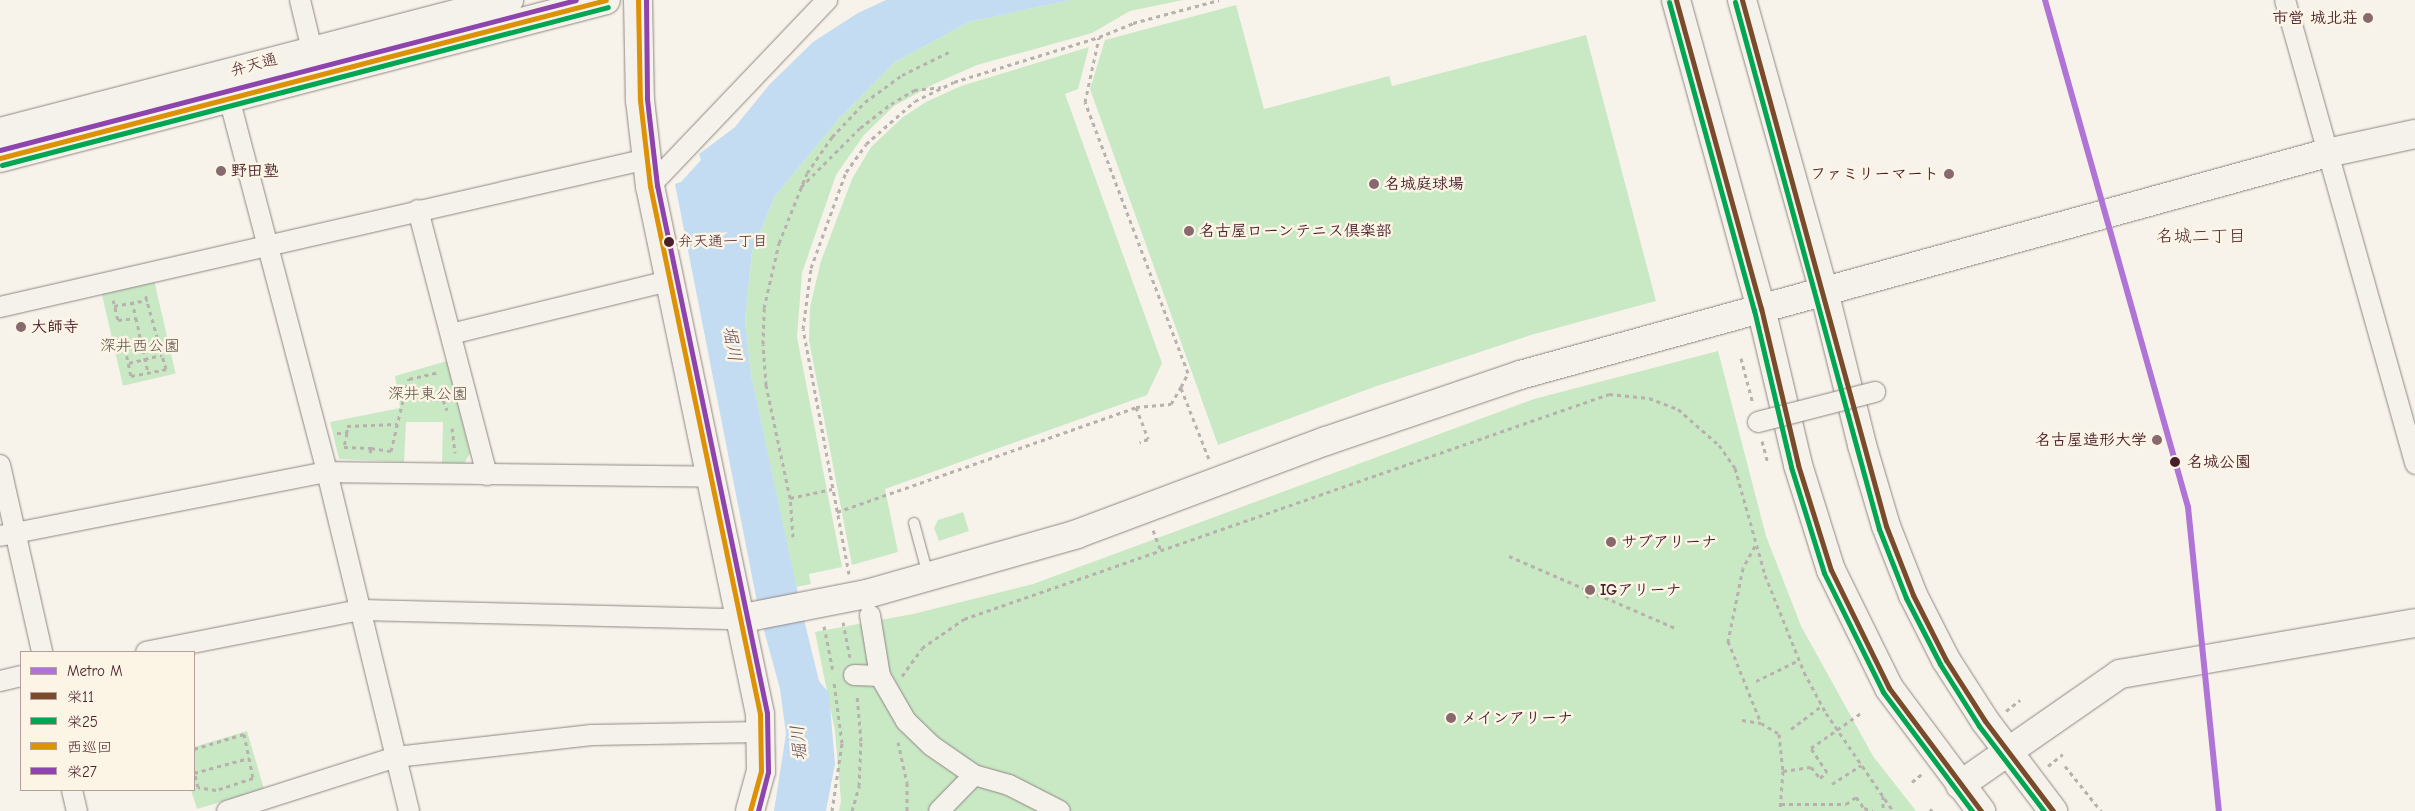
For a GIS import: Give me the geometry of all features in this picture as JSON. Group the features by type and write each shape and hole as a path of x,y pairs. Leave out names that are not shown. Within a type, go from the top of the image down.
{"street":[{"path":"300,0 312,50"},
{"name":"弁天通","path":"0,132 509,0"},
{"name":"弁天通","path":"0,158 606,0"},
{"path":"638,0 640,100 650,186 709,477 747,617 762,732 761,771 750,811"},
{"path":"650,186 827,0"},
{"path":"1676,0 1761,308 1798,465 1830,570 1889,688 1981,811"},
{"path":"1742,0 1824,291 1862,445 1886,526 1913,596 1946,660 1988,724 2010,750 2053,811"},
{"path":"2285,0 2415,464"},
{"path":"228,98 327,472 410,811"},
{"path":"151,651 361,610 747,617 818,610 855,610 929,577 1077,534 1428,404 1520,375 2327,153 2415,134"},
{"path":"0,307 142,280 267,245 647,159"},
{"path":"418,210 487,474"},
{"path":"451,334 669,281"},
{"path":"1758,422 1875,392"},
{"path":"0,465 8,535 42,651"},
{"path":"8,535 327,472 709,477"},
{"path":"855,610 880,676 906,721 932,746 974,775 1009,784 1060,811"},
{"path":"1960,785 2120,674 2415,623"},
{"path":"854,675 880,676"},
{"path":"0,680 20,676"},
{"path":"227,811 396,757 592,735 762,732"},
{"path":"939,811 974,775"},
{"path":"72,791 77,811"}],"lane":[{"path":"914,523 929,577"}],"path":[{"path":"852,811 858,786 862,741 854,675 855,610 804,345 804,311 811,268 846,172 866,144 915,101 946,86 988,70 1004,68 1099,37 1132,23 1219,0"},
{"path":"837,512 1136,407 1171,404 1181,387 1188,373 1085,102 1099,37"},
{"path":"793,537 790,498 766,385 763,344 764,308 779,243 799,189 832,137 865,102 902,75 949,52"},
{"path":"799,189 860,128 891,104 914,90 946,86"},
{"path":"141,342 125,348 131,376 166,369 142,280 130,290 148,372"},
{"path":"111,294 118,320 136,318"},
{"path":"114,306 147,300"},
{"path":"128,363 162,355"},
{"path":"1741,358 1758,422"},
{"path":"398,424 347,426 344,447 392,451 409,379 446,370"},
{"path":"1181,387 1210,459"},
{"path":"896,703 901,676 922,648 964,619 1609,394 1649,398 1678,410 1719,445 1735,468 1755,546 1799,660 1822,706 1893,811"},
{"path":"404,396 443,400 450,417"},
{"path":"1136,407 1148,439 1140,442"},
{"path":"452,426 454,453 461,454"},
{"path":"317,433 347,433"},
{"path":"368,473 371,448"},
{"path":"790,498 832,489"},
{"path":"1153,530 1161,551"},
{"path":"1755,546 1743,568 1728,641 1761,723"},
{"path":"1509,556 1675,628"},
{"path":"1587,598 1589,591"},
{"path":"818,610 831,656 842,742 832,811"},
{"path":"1756,680 1799,660"},
{"path":"1988,724 2020,700"},
{"path":"1791,729 1822,706"},
{"path":"1783,771 1811,767 1820,778 1827,772 1810,748 1861,713"},
{"path":"1742,720 1761,723 1778,734 1783,771 1780,811"},
{"path":"906,721 898,734 898,743 907,783 906,811"},
{"path":"195,749 244,734 253,778 216,790 198,787 195,776"},
{"path":"195,772 249,758"},
{"path":"1912,782 1941,760"},
{"path":"1832,784 1861,765"},
{"path":"2065,766 2101,811"},
{"path":"1882,796 1883,811"},
{"path":"1781,804 1846,804 1856,797 1864,808 1873,811"}],"green space":[{"path":"1071,0 1183,0 1130,11 1092,33 977,65 934,84 894,106 864,135 836,175 802,273 797,337 842,567 809,574 811,584 796,587 751,374 745,321 752,252 775,196 838,120 895,62 969,22"},
{"name":"名城庭球場","path":"1236,5 1264,109 1389,76 1392,86 1586,35 1656,301 1531,335 1374,387 1218,445 1090,89 1105,40"},
{"path":"1089,47 1078,89 1065,94 1162,363 1147,395 885,489 898,552 852,565 809,340 810,307 821,261 852,179 871,147 903,117 926,102 961,86"},
{"name":"深井西公園","path":"154,280 176,374 123,386 101,292"},
{"path":"1718,351 1766,536 1801,626 1873,756 1916,811 839,811 841,801 835,731 815,632 913,614 1033,584 1534,399"},
{"name":"深井東公園","path":"447,361 470,453 464,464 442,463 443,422 406,422 404,462 339,459 330,422 400,408 395,376"},
{"path":"963,512 969,531 939,541 934,528 938,520"},
{"path":"247,731 264,789 197,809 191,791 195,791 195,747"}],"water":[{"name":"堀川","path":"886,0 1071,0 969,22 895,62 838,120 775,196 752,252 745,321 751,374 800,603 819,681 829,693 835,764 826,811 774,811 786,734 780,689 759,612 675,184 681,182 701,160 699,154 735,127 769,85 813,42 858,13"}],"metro line":[{"name":"M","path":"2045,0 2188,507 2219,811"}],"transit line":[{"name":"栄27","path":"0,150 576,0"},
{"name":"西巡回","path":"0,158 606,0"},
{"name":"西巡回","path":"638,0 640,100 650,186 760,714 761,771 750,811"},
{"name":"栄27","path":"646,0 647,99 657,185 767,713 768,772 758,811"},
{"name":"栄11","path":"1676,0 1761,308 1798,465 1831,570 1889,688 1981,811"},
{"name":"栄11","path":"1742,0 1886,526 1913,595 1946,660 1985,721 2053,811"},
{"name":"栄25","path":"1669,2 1754,310 1791,467 1824,573 1883,692 1972,811"},
{"name":"栄25","path":"1735,2 1879,529 1906,598 1940,664 1979,726 2044,811"},
{"name":"栄25","path":"2,165 608,7"}],"place":[{"name":"市営 城北荘","path":"2368,18"},
{"name":"野田塾","path":"221,171"},
{"name":"ファミリーマート","path":"1949,174"},
{"name":"名城庭球場","path":"1374,184"},
{"name":"名古屋ローンテニス倶楽部","path":"1189,231"},
{"name":"弁天通一丁目","path":"669,242"},
{"name":"大師寺","path":"21,327"},
{"name":"名古屋造形大学","path":"2157,440"},
{"name":"名城公園","path":"2175,462"},
{"name":"サブアリーナ","path":"1611,542"},
{"name":"IGアリーナ","path":"1590,590"},
{"name":"メインアリーナ","path":"1451,718"}],"district":[{"name":"名城二丁目","path":"2201,237"}]}
